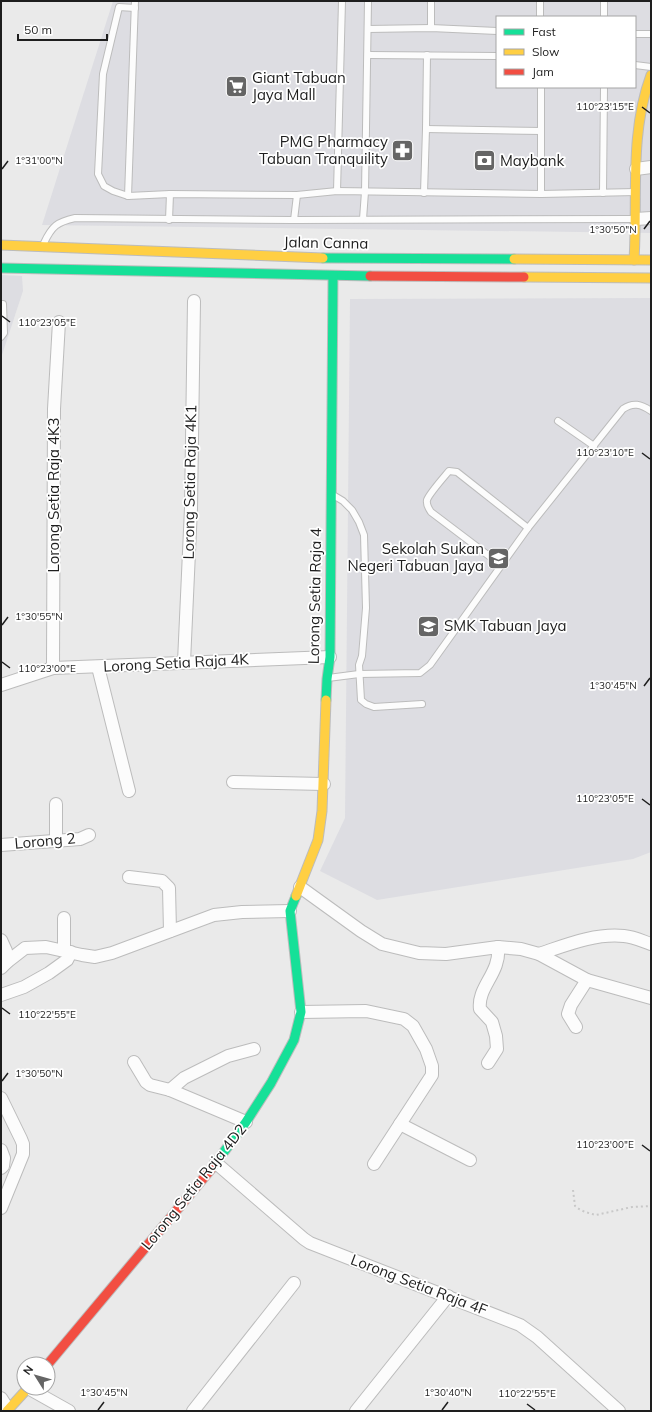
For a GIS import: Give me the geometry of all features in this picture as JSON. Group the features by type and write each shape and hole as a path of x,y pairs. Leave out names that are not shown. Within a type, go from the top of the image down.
{"main road":[{"path":"634,260 636,169 642,97 651,75"},
{"name":"Jalan Canna","path":"1,245 331,258 651,260"},
{"path":"1,268 333,276 651,278"},
{"name":"Lorong Setia Raja 4","path":"290,912 318,840 324,784 327,679 330,657 333,276"},
{"name":"Lorong Setia Raja 4D2","path":"55,1356 216,1163 246,1122 271,1083 294,1040 300,1012 290,912"},
{"path":"8,1410 21,1396"}],"street":[{"path":"636,169 651,167"},
{"path":"636,219 651,218"},
{"name":"Lorong Setia Raja 4K1","path":"184,662 191,508 194,302"},
{"name":"Lorong Setia Raja 4K3","path":"53,668 54,409 59,322"},
{"name":"Lorong Setia Raja 4K","path":"1,685 53,668 330,657"},
{"path":"98,667 129,791"},
{"path":"233,782 324,784"},
{"path":"56,804 56,840"},
{"name":"Lorong 2","path":"1,845 80,839 89,835"},
{"path":"129,877 162,881 169,888 170,931"},
{"path":"300,886 361,931 382,944 419,953 446,954 498,947 521,949 539,954 587,980 651,998"},
{"path":"4,965 25,948 46,947 95,956 112,953 214,916 242,912 290,912"},
{"path":"1,994 9,993 24,987 67,960 64,918"},
{"path":"539,954 575,942 610,936 636,938 651,944"},
{"path":"1,940 6,951 4,965"},
{"path":"488,1063 497,1048 497,1042 492,1022 480,1009 480,998 495,969 499,955 498,947"},
{"path":"576,1027 568,1014 571,1005 587,980"},
{"path":"300,1012 366,1011 404,1019 413,1026 426,1049 432,1066 432,1075 374,1164"},
{"path":"170,1090 184,1078 228,1056 254,1050"},
{"path":"134,1062 146,1082 150,1085 170,1090 246,1122"},
{"path":"1,1098 21,1139 24,1154 1,1208"},
{"path":"400,1124 470,1160"},
{"path":"1,1150 4,1158 3,1166 1,1168"},
{"name":"Lorong Setia Raja 4F","path":"216,1163 304,1240 520,1325 537,1337 618,1411"},
{"path":"192,1411 294,1283"},
{"path":"356,1411 448,1296"},
{"path":"42,1396 69,1411"},
{"path":"1,1398 8,1410"}],"lane":[{"path":"337,192 342,1"},
{"path":"363,220 365,192 368,1"},
{"path":"431,1 431,28"},
{"path":"540,1 540,16"},
{"path":"604,1 604,16"},
{"path":"128,196 135,4 119,7 103,74 98,174 104,186 114,191 128,196 170,194 297,195 337,192 541,194 636,192"},
{"path":"368,29 431,28 496,31"},
{"path":"636,34 651,34"},
{"path":"368,55 496,56"},
{"path":"424,193 427,55"},
{"path":"636,65 651,66"},
{"path":"541,88 541,194"},
{"path":"603,193 604,88"},
{"path":"426,129 541,131"},
{"path":"169,220 170,194"},
{"path":"294,220 297,195"},
{"path":"42,247 54,227 61,221 75,218 169,220 636,219"},
{"path":"1,304 3,304 4,333 1,337"},
{"path":"327,679 359,674 420,673 430,665 528,528 623,409 628,405 637,404 646,407 651,411"},
{"path":"558,421 594,446"},
{"path":"501,565 431,512 427,507 427,500 449,471 456,472 528,528"},
{"path":"331,494 343,501 352,510 359,522 364,536 366,608 359,674 361,700 374,707 422,704"}],"path":[{"path":"573,1190 575,1206 585,1212 596,1215 632,1207 651,1206"}],"shaded area":[{"path":"113,1 651,1 651,233 42,225"},
{"path":"1,275 22,276 23,291 1,358"},
{"name":"Sekolah Sukan Negeri Tabuan Jaya","path":"651,298 651,852 633,859 377,900 320,871 345,818 350,299"}],"traffic: fast":[{"path":"323,258 514,259"},
{"path":"1,268 370,276"},
{"path":"326,700 330,657 333,276"},
{"path":"212,1168 246,1122 271,1083 294,1040 301,1012 290,911 296,896"}],"traffic: slow":[{"path":"634,260 637,143 644,97 651,75"},
{"path":"1,245 323,258"},
{"path":"514,259 651,260"},
{"path":"524,277 651,278"},
{"path":"296,896 318,840 322,811 326,700"},
{"path":"7,1411 21,1396"}],"traffic: jam":[{"path":"370,276 524,277"},
{"path":"55,1356 212,1168"}],"place":[{"name":"Giant Tabuan Jaya Mall","path":"237,87"},
{"name":"PMG Pharmacy Tabuan Tranquility","path":"403,151"},
{"name":"Maybank","path":"484,161"},
{"name":"Sekolah Sukan Negeri Tabuan Jaya","path":"499,558"},
{"name":"SMK Tabuan Jaya","path":"428,626"}]}
